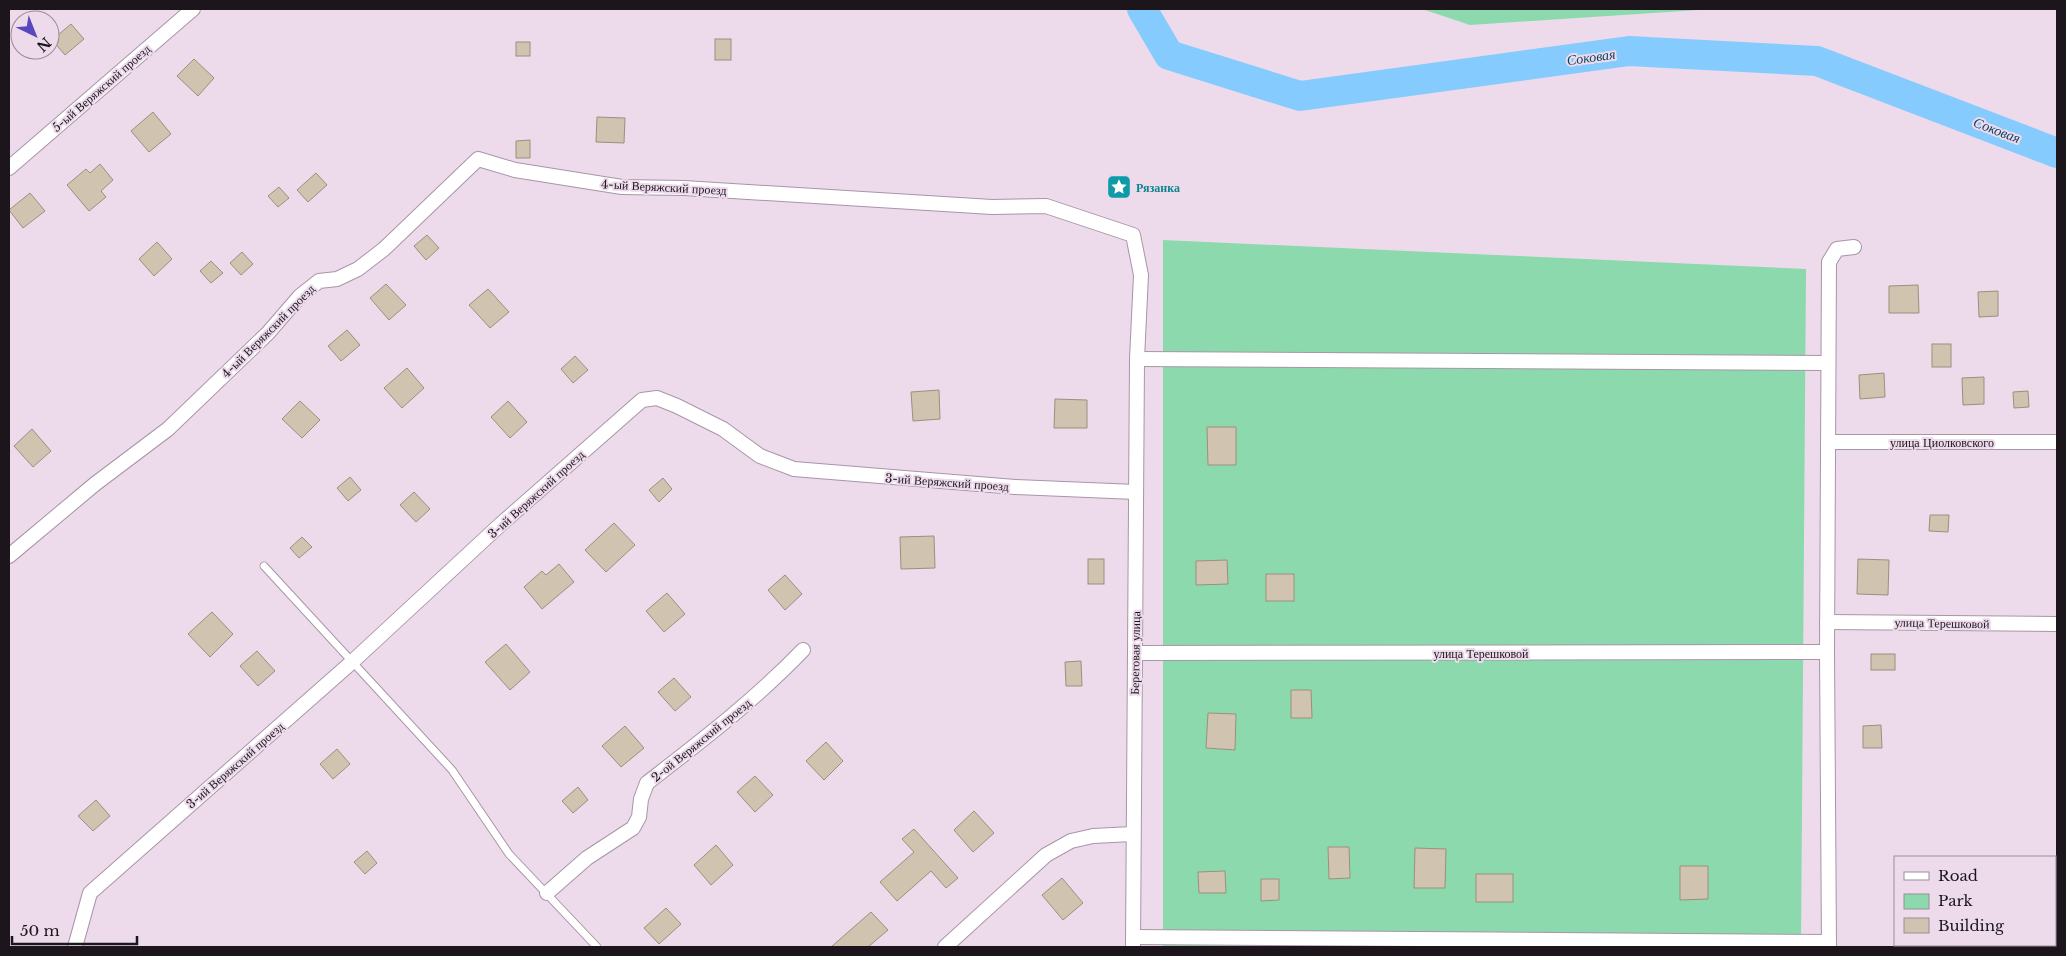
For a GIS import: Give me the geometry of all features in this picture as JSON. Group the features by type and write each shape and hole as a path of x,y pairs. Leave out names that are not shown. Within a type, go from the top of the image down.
{"street":[{"name":"5-ый Веряжский проезд","path":"9,168 193,9"},
{"name":"4-ый Веряжский проезд","path":"9,556 95,484 168,429 268,333 300,296 319,281 337,279 358,269 384,249 478,158 515,170 622,188 684,188 992,207 1046,206 1133,236 1141,275 1137,359"},
{"path":"1133,942 1828,945 1829,262 1837,249 1854,247"},
{"path":"1137,359 1828,363"},
{"name":"Береговая улица","path":"1133,942 1132,834 1137,359"},
{"name":"3-ий Веряжский проезд","path":"75,947 90,893 352,662 501,524 642,400 657,398 678,406 723,429 760,456 794,470 1006,486 1136,492"},
{"name":"улица Циолковского","path":"1828,442 2057,442"},
{"name":"улица Терешковой","path":"1827,622 2057,624"},
{"name":"2-ой Веряжский проезд","path":"547,893 587,858 633,828 639,817 641,799 647,783 730,719 781,674 803,650"},
{"name":"улица Терешковой","path":"1135,653 1827,652"},
{"path":"945,947 1046,855 1070,841 1093,836 1132,834"}],"lane":[{"path":"264,566 452,770 509,854 596,947"}],"green space":[{"path":"1422,9 1714,9 1470,25"},
{"path":"1163,240 1806,269 1801,947 1163,947"}],"building":[{"path":"71,24 84,39 65,55 60,49 60,33"},
{"path":"715,39 731,39 731,60 715,60"},
{"path":"516,42 530,42 530,56 516,56"},
{"path":"194,59 214,78 198,96 177,76"},
{"path":"153,112 171,134 149,152 131,131"},
{"path":"597,117 625,118 624,143 596,142"},
{"path":"530,140 530,158 516,158 516,141"},
{"path":"100,164 113,180 101,191 106,197 89,211 67,185 86,169 90,173"},
{"path":"316,173 327,185 308,202 297,190"},
{"path":"279,187 289,198 278,207 268,196"},
{"path":"30,193 45,211 23,228 9,210"},
{"path":"427,235 439,248 426,260 414,246"},
{"path":"157,242 172,259 154,276 139,259"},
{"path":"242,252 253,264 241,275 230,263"},
{"path":"211,261 223,273 211,283 200,271"},
{"path":"386,284 406,305 389,320 370,298"},
{"path":"1918,285 1919,313 1889,313 1889,286"},
{"path":"488,289 509,312 490,328 469,305"},
{"path":"1998,291 1998,316 1979,317 1978,292"},
{"path":"347,330 360,345 341,361 328,346"},
{"path":"1932,344 1951,344 1951,367 1932,367"},
{"path":"575,356 588,370 573,383 561,369"},
{"path":"407,368 424,388 402,408 384,388"},
{"path":"1884,373 1885,397 1860,399 1859,375"},
{"path":"1984,377 1984,404 1963,405 1962,378"},
{"path":"939,390 940,419 913,421 911,392"},
{"path":"2028,391 2029,407 2014,408 2013,392"},
{"path":"1055,399 1087,400 1087,428 1054,428"},
{"path":"300,401 320,420 302,438 282,419"},
{"path":"508,401 527,422 510,438 491,417"},
{"path":"1207,427 1236,427 1236,465 1208,465"},
{"path":"32,429 51,451 33,467 14,446"},
{"path":"350,477 361,490 348,501 337,488"},
{"path":"663,478 672,489 659,502 649,490"},
{"path":"414,492 430,509 416,522 400,505"},
{"path":"1930,515 1949,515 1948,532 1929,531"},
{"path":"614,523 635,545 606,572 585,550"},
{"path":"934,536 935,568 901,569 900,537"},
{"path":"302,537 312,547 299,558 290,548"},
{"path":"1088,559 1104,559 1104,584 1088,584"},
{"path":"1858,559 1889,560 1888,595 1857,594"},
{"path":"1227,560 1228,584 1196,585 1196,561"},
{"path":"559,564 574,582 542,609 524,587 542,571 546,575"},
{"path":"1266,574 1294,574 1294,601 1266,601"},
{"path":"785,575 802,594 785,610 768,590"},
{"path":"667,593 685,614 664,632 646,611"},
{"path":"212,612 233,634 210,657 188,634"},
{"path":"506,644 530,672 510,690 485,662"},
{"path":"257,651 275,671 258,686 240,666"},
{"path":"1871,654 1895,654 1895,670 1871,670"},
{"path":"1081,661 1082,686 1066,686 1065,662"},
{"path":"674,678 691,697 675,711 658,692"},
{"path":"1291,690 1311,690 1312,718 1291,718"},
{"path":"1208,713 1236,714 1235,750 1206,748"},
{"path":"1881,725 1882,748 1863,748 1863,726"},
{"path":"625,726 644,748 621,767 602,746"},
{"path":"826,742 843,761 824,780 806,761"},
{"path":"337,749 350,764 333,779 320,764"},
{"path":"755,776 773,795 755,812 737,792"},
{"path":"578,787 588,800 573,813 562,801"},
{"path":"96,800 110,816 93,831 78,816"},
{"path":"974,811 994,833 973,852 954,830"},
{"path":"914,829 958,878 946,888 931,871 897,901 880,882 914,852 902,839"},
{"path":"716,845 733,865 711,885 694,865"},
{"path":"1328,847 1349,847 1350,878 1329,879"},
{"path":"1415,848 1446,849 1445,888 1414,888"},
{"path":"367,851 377,863 365,874 354,862"},
{"path":"1680,866 1708,866 1708,899 1680,900"},
{"path":"1225,871 1226,893 1199,893 1198,872"},
{"path":"1476,874 1513,874 1513,902 1476,902"},
{"path":"1062,878 1083,903 1063,920 1042,895"},
{"path":"1261,879 1279,879 1279,900 1261,901"},
{"path":"666,908 681,924 659,944 644,928"},
{"path":"871,912 888,930 868,947 831,947"}],"waterway":[{"name":"Соковая","path":"1142,9 1169,55 1300,96 1629,51 1817,61 2057,153"}],"place":[{"name":"Рязанка","path":"1119,187"}]}
